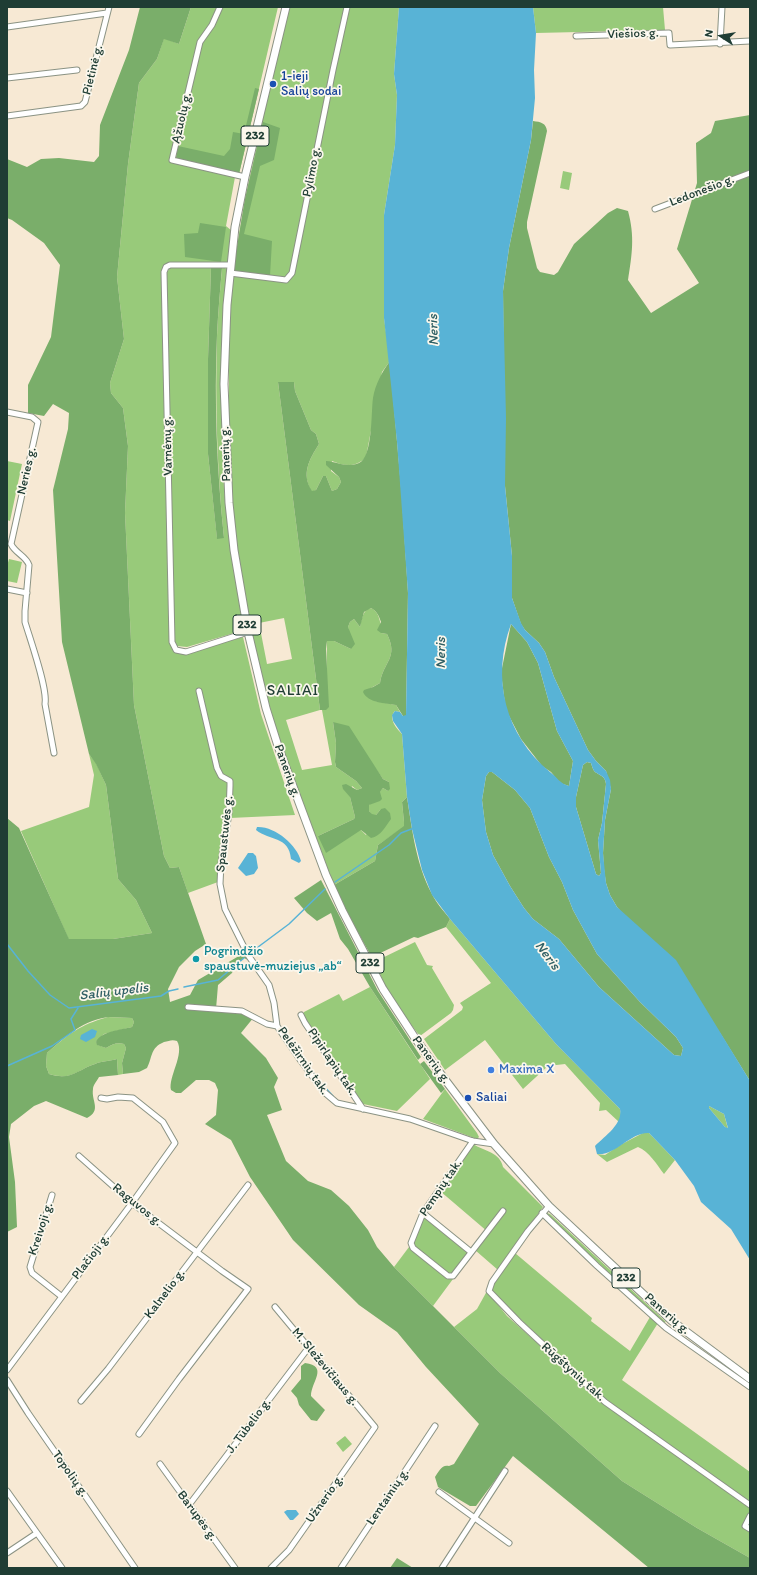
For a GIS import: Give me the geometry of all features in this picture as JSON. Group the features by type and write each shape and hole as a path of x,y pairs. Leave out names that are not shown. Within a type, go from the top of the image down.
{"main road":[{"name":"Panerių g.","path":"286,7 245,177 235,227 230,269 224,377 229,503 234,550 248,632 266,708 278,746 318,855 339,904 383,989 401,1018 440,1074 494,1144 549,1206 672,1321 750,1379"}],"street":[{"name":"Pietinė g.","path":"7,116 81,106 85,102 109,7"},
{"name":"Ąžuolų g.","path":"220,7 212,25 200,42 172,160 245,177"},
{"name":"Pylimo g.","path":"230,269 286,280 292,273 333,67 347,7"},
{"path":"720,44 722,7"},
{"path":"7,27 108,13"},
{"name":"Viešios g.","path":"576,36 669,33 670,45 720,44 750,41"},
{"path":"7,78 77,70"},
{"name":"Ledonešio g.","path":"655,209 750,173"},
{"name":"Varnėnų g.","path":"230,269 170,265 166,267 164,272 172,642 176,650 186,652 248,632"},
{"name":"Neries g.","path":"7,412 32,417 38,422 11,542 12,548 29,563 25,622 44,686 46,699 45,704 54,754"},
{"path":"7,589 27,594"},
{"name":"Spaustuvės g.","path":"199,691 217,768 222,776 230,781 229,813 221,863 220,884 225,909 248,955"},
{"name":"Pelėžirnių tak.","path":"248,955 269,985 274,1003 277,1026 330,1099 343,1105 422,1123 473,1141 494,1144"},
{"path":"188,1007 242,1011 267,1024 277,1026"},
{"name":"Pipirlapių tak.","path":"301,1015 363,1109"},
{"name":"Plačioji g.","path":"7,1370 175,1143 163,1122 133,1098 101,1098"},
{"name":"Pempių tak.","path":"473,1141 423,1213 411,1244 416,1251 448,1276 453,1276 503,1210"},
{"name":"Raguvos g.","path":"79,1156 132,1203 248,1289 184,1372 139,1434"},
{"name":"Kalnelio g.","path":"81,1401 108,1369 248,1186"},
{"name":"Kreivoji g.","path":"52,1195 30,1267 32,1273 61,1296"},
{"name":"Rūgštynių tak.","path":"549,1206 542,1213 492,1282 489,1291 519,1322 605,1402 750,1505"},
{"path":"423,1213 471,1252"},
{"path":"542,1213 597,1266 666,1328 750,1387"},
{"name":"M. Sleževičiaus g.","path":"276,1307 375,1427"},
{"name":"J. Tūbelio g.","path":"189,1505 309,1347"},
{"name":"Topolių g.","path":"7,1380 28,1413 135,1568"},
{"name":"Lentainių g.","path":"341,1568 435,1426"},
{"name":"Užnerio g.","path":"271,1568 289,1550 375,1427"},
{"name":"Barupės g.","path":"160,1464 235,1568"},
{"path":"442,1568 505,1471"},
{"path":"7,1491 62,1568"},
{"path":"439,1492 476,1517 510,1543"},
{"path":"748,1527 750,1516"},
{"path":"7,1553 37,1533"}],"green space":[{"path":"140,7 191,7 179,44 164,39 157,59 139,83 128,164 117,277 124,339 110,383 111,393 123,408 128,446 125,513 134,705 164,856 170,868 179,867 206,944 195,951 179,967 168,989 170,1002 190,995 198,980 244,953 250,961 244,958 235,966 232,973 218,985 216,1009 242,1011 254,1017 241,1033 266,1058 278,1078 274,1087 282,1110 267,1115 286,1161 308,1181 331,1190 349,1206 368,1230 377,1247 394,1267 500,1373 622,1481 697,1528 750,1558 750,1568 649,1568 513,1456 476,1506 470,1506 438,1487 435,1477 438,1472 444,1466 454,1464 479,1424 426,1367 397,1332 359,1305 293,1240 250,1177 231,1140 205,1124 216,1115 218,1090 215,1083 209,1080 196,1080 181,1093 176,1093 171,1090 172,1079 179,1052 177,1041 172,1040 159,1044 152,1053 147,1068 139,1072 123,1074 122,1063 126,1048 124,1044 119,1043 106,1048 97,1045 96,1042 102,1035 132,1027 134,1022 132,1018 110,1017 92,1021 83,1025 47,1053 46,1066 49,1074 63,1076 74,1074 97,1063 117,1059 118,1075 99,1077 93,1088 95,1105 94,1112 87,1118 46,1101 34,1106 11,1124 9,1137 15,1182 17,1227 7,1232 7,818 19,828 69,939 113,939 152,933 136,900 118,879 106,785 96,764 89,754 62,642 53,490 68,429 69,413 53,404 44,416 28,413 28,385 51,337 60,265 44,243 7,218 7,159 27,167 41,159 59,158 94,162 99,156 100,125 129,50"},
{"path":"191,7 218,7 211,23 198,42 170,161 235,177 226,226 232,231 228,262 170,263 163,271 170,643 173,649 178,653 188,654 243,637 261,714 295,815 230,818 218,882 188,893 179,867 170,868 164,856 134,705 125,513 128,446 123,408 111,393 110,383 124,339 117,277 128,164 139,83 157,59 164,38 179,44"},
{"path":"221,7 278,7 239,174 176,158 200,44"},
{"path":"289,7 399,7 394,74 397,95 395,145 384,215 384,318 390,361 382,372 366,457 358,463 350,465 332,461 331,471 339,477 341,482 337,489 332,491 326,476 323,476 316,490 312,492 307,479 307,473 309,461 319,444 316,434 311,430 295,391 294,382 278,382 320,710 286,720 302,770 332,765 322,710 326,710 327,641 334,641 351,649 348,627 350,622 354,619 360,627 362,617 369,609 373,609 379,617 381,633 387,634 390,642 391,655 380,683 369,689 375,701 396,705 400,712 395,711 392,717 395,726 402,734 407,797 402,802 404,827 378,845 375,861 334,885 277,734 264,685 249,620 237,548 232,499 229,446 229,318 232,277 245,199","holes":["284,618 292,659 267,664 259,623","333,722 373,765 383,779 389,782 388,791 383,788 369,805 369,811 372,815 376,815 381,809 366,835 361,830 318,836 354,819 355,817 350,797 352,786 357,790 362,788 356,781 336,767 336,743"]},
{"path":"533,7 663,7 665,30 536,33"},
{"path":"255,88 259,89 239,174 176,158 178,146 224,156 230,149 233,132 244,134"},
{"path":"750,115 750,1081 720,1033 617,907 610,895 606,883 603,853 605,820 611,789 606,771 588,750 554,677 545,652 539,643 525,630 521,624 512,598 512,556 505,486 503,291 509,248 531,140 533,121 543,123 546,126 547,131 527,222 527,228 537,268 540,272 554,275 558,272 574,244 608,213 617,208 628,211 632,229 632,254 628,280 651,313 699,283 677,249 697,183 696,143 711,133 715,121"},
{"path":"263,122 280,128 274,160 260,166 244,234 272,241 270,276 233,271 245,199"},
{"path":"563,171 572,173 569,190 560,188"},
{"path":"200,223 226,227 221,262 185,257 184,234 198,233"},
{"path":"171,267 211,267 208,359 208,454 217,538 224,538 217,437 216,386 218,310 221,267 228,269 221,383 224,489 234,570 244,625 241,631 187,647 177,646 174,642 166,273"},
{"path":"211,267 222,268 217,327 216,411 218,462 224,538 217,539 208,454 208,359"},
{"path":"390,361 402,499 408,593 406,716 403,716 396,705 373,700 365,696 363,692 364,690 380,683 391,655 390,642 387,634 381,633 377,630 381,622 378,614 371,608 364,612 360,627 354,619 350,622 348,627 355,644 351,649 334,641 327,641 326,649 329,707 326,710 320,710 278,382 294,382 295,391 311,430 316,434 319,444 309,461 307,479 309,485 312,491 316,490 323,476 326,476 332,491 337,489 341,482 339,477 326,465 326,461 350,465 359,463 364,459 369,443 375,388"},
{"path":"7,461 22,464 10,521 7,520"},
{"path":"9,559 22,562 17,583 7,581 7,566"},
{"path":"511,624 527,642 538,663 557,731 573,761 569,786 560,783 551,772 542,766 521,739 507,712 501,673"},
{"path":"333,722 349,726 383,779 389,782 390,789 388,791 383,788 380,792 382,799 369,805 369,811 376,815 381,809 385,808 390,813 391,819 378,835 371,838 361,830 326,853 318,836 354,819 355,817 350,797 343,789 342,785 346,784 357,790 362,788 356,781 336,767 336,743"},
{"path":"89,754 96,763 106,785 118,879 136,900 152,933 113,939 69,940 21,831 89,807 94,775"},
{"path":"587,762 591,763 594,771 604,778 606,784 602,823 598,840 601,873 599,876 596,874 576,807 576,797 583,765"},
{"path":"489,772 492,772 515,790 530,808 549,857 562,882 573,910 597,954 640,1002 676,1037 683,1048 681,1056 674,1055 599,987 559,939 533,919 524,908 493,855 486,832 482,800 486,776"},
{"path":"407,797 415,847 422,871 438,904 450,919 446,927 418,938 414,937 374,956 370,954 334,885 375,861 378,845 404,826 402,802"},
{"path":"321,880 378,991 421,1057 418,1060 370,987 348,949 340,939 331,913 317,921 307,913 294,898"},
{"path":"450,919 556,1044 620,1109 621,1115 619,1122 606,1110 599,1111 600,1103 565,1064 548,1066 523,1089 485,1040 445,1070 424,1039 462,1010 463,1007 460,1003 491,983 446,927"},
{"path":"415,942 427,965 433,966 432,968 454,1005 451,1013 420,1036 400,1010 388,991 376,961"},
{"path":"370,987 430,1079 397,1111 363,1104 303,1015 304,1012 339,994 343,1001"},
{"path":"108,1017 132,1018 134,1022 132,1027 104,1034 96,1042 98,1045 106,1048 119,1043 124,1044 126,1048 122,1063 123,1074 118,1075 117,1059 97,1063 74,1074 57,1076 49,1074 46,1066 47,1053 75,1031 89,1023"},
{"path":"424,1061 445,1089 441,1093 420,1064"},
{"path":"445,1089 477,1133 479,1137 477,1139 423,1119"},
{"path":"709,1106 724,1114 728,1129 709,1108"},
{"path":"643,1133 649,1133 675,1160 664,1174 649,1155 638,1147 607,1162 597,1154 605,1155"},
{"path":"473,1144 491,1152 499,1158 503,1167 543,1207 498,1270 475,1250 488,1232 440,1191"},
{"path":"546,1214 550,1214 666,1322 663,1323"},
{"path":"423,1217 425,1217 468,1251 452,1275 449,1275 413,1245 412,1241"},
{"path":"409,1247 448,1278 453,1279 433,1306 394,1267"},
{"path":"515,1253 592,1318 591,1321 630,1351 650,1317 658,1323 622,1380 750,1472 750,1502 602,1397 492,1292 491,1286"},
{"path":"487,1291 507,1316 611,1409 750,1508 750,1512 743,1526 750,1530 750,1558 697,1528 622,1481 500,1373 454,1327 477,1309"},
{"path":"305,1363 316,1367 317,1371 311,1396 325,1410 317,1421 311,1420 299,1405 297,1398 291,1391 301,1379 301,1366"},
{"path":"345,1436 352,1444 343,1452 336,1443"},
{"path":"397,1558 413,1568 390,1568"}],"water":[{"name":"Neris","path":"399,7 533,7 536,33 534,70 535,98 531,140 509,248 503,291 506,418 505,486 512,556 512,598 525,630 539,643 545,652 554,677 588,750 606,771 610,780 611,789 605,820 603,853 606,883 610,895 617,907 676,960 750,1081 750,1260 731,1229 701,1202 694,1186 675,1160 649,1133 636,1136 604,1154 597,1154 595,1146 616,1125 619,1120 620,1109 556,1044 450,919 432,895 422,870 412,829 407,797 402,734 393,721 392,715 395,711 400,712 403,716 406,715 408,593 397,442 384,318 384,215 395,145 397,95 394,74","holes":["511,624 527,642 538,663 557,731 573,761 569,786 561,782 535,757 522,741 513,723 506,704 503,685 502,665 505,644","587,762 591,763 594,771 604,778 606,784 602,823 598,840 601,873 599,876 596,874 576,807 576,797 583,765","489,772 492,772 515,790 530,808 549,857 562,882 573,910 597,954 640,1002 676,1037 683,1048 681,1056 674,1055 599,987 559,939 533,919 524,908 493,855 486,832 482,800 486,776","709,1106 724,1114 728,1128 725,1127 709,1108"]},
{"path":"257,827 278,833 295,849 301,861 299,863 291,859 287,846 278,840 256,830"},
{"path":"248,853 253,853 256,856 258,868 254,874 246,876 238,868"},
{"path":"92,1029 97,1031 95,1037 86,1042 80,1039 81,1035"},
{"path":"287,1510 296,1510 299,1514 293,1520 290,1520 284,1512"}],"waterway":[{"name":"Salių upelis","path":"335,882 389,845 401,833 414,828"},
{"name":"Salių upelis","path":"250,953 289,924 325,889"},
{"name":"Salių upelis","path":"7,944 28,971 50,995 69,1008 161,996 169,991 178,989"},
{"name":"Salių upelis","path":"184,987 218,980 244,958"},
{"path":"7,1066 52,1046 75,1030 71,1019 78,1008"},
{"path":"288,1038 320,1082 333,1096"}],"place":[{"name":"1-ieji Salių sodai","path":"273,84"},
{"name":"Pogrindžio spaustuvė-muziejus „ab“","path":"196,959"},
{"name":"Maxima X","path":"491,1070"},
{"name":"Saliai","path":"468,1098"}],"district":[{"name":"SALIAI","path":"293,691"}]}
